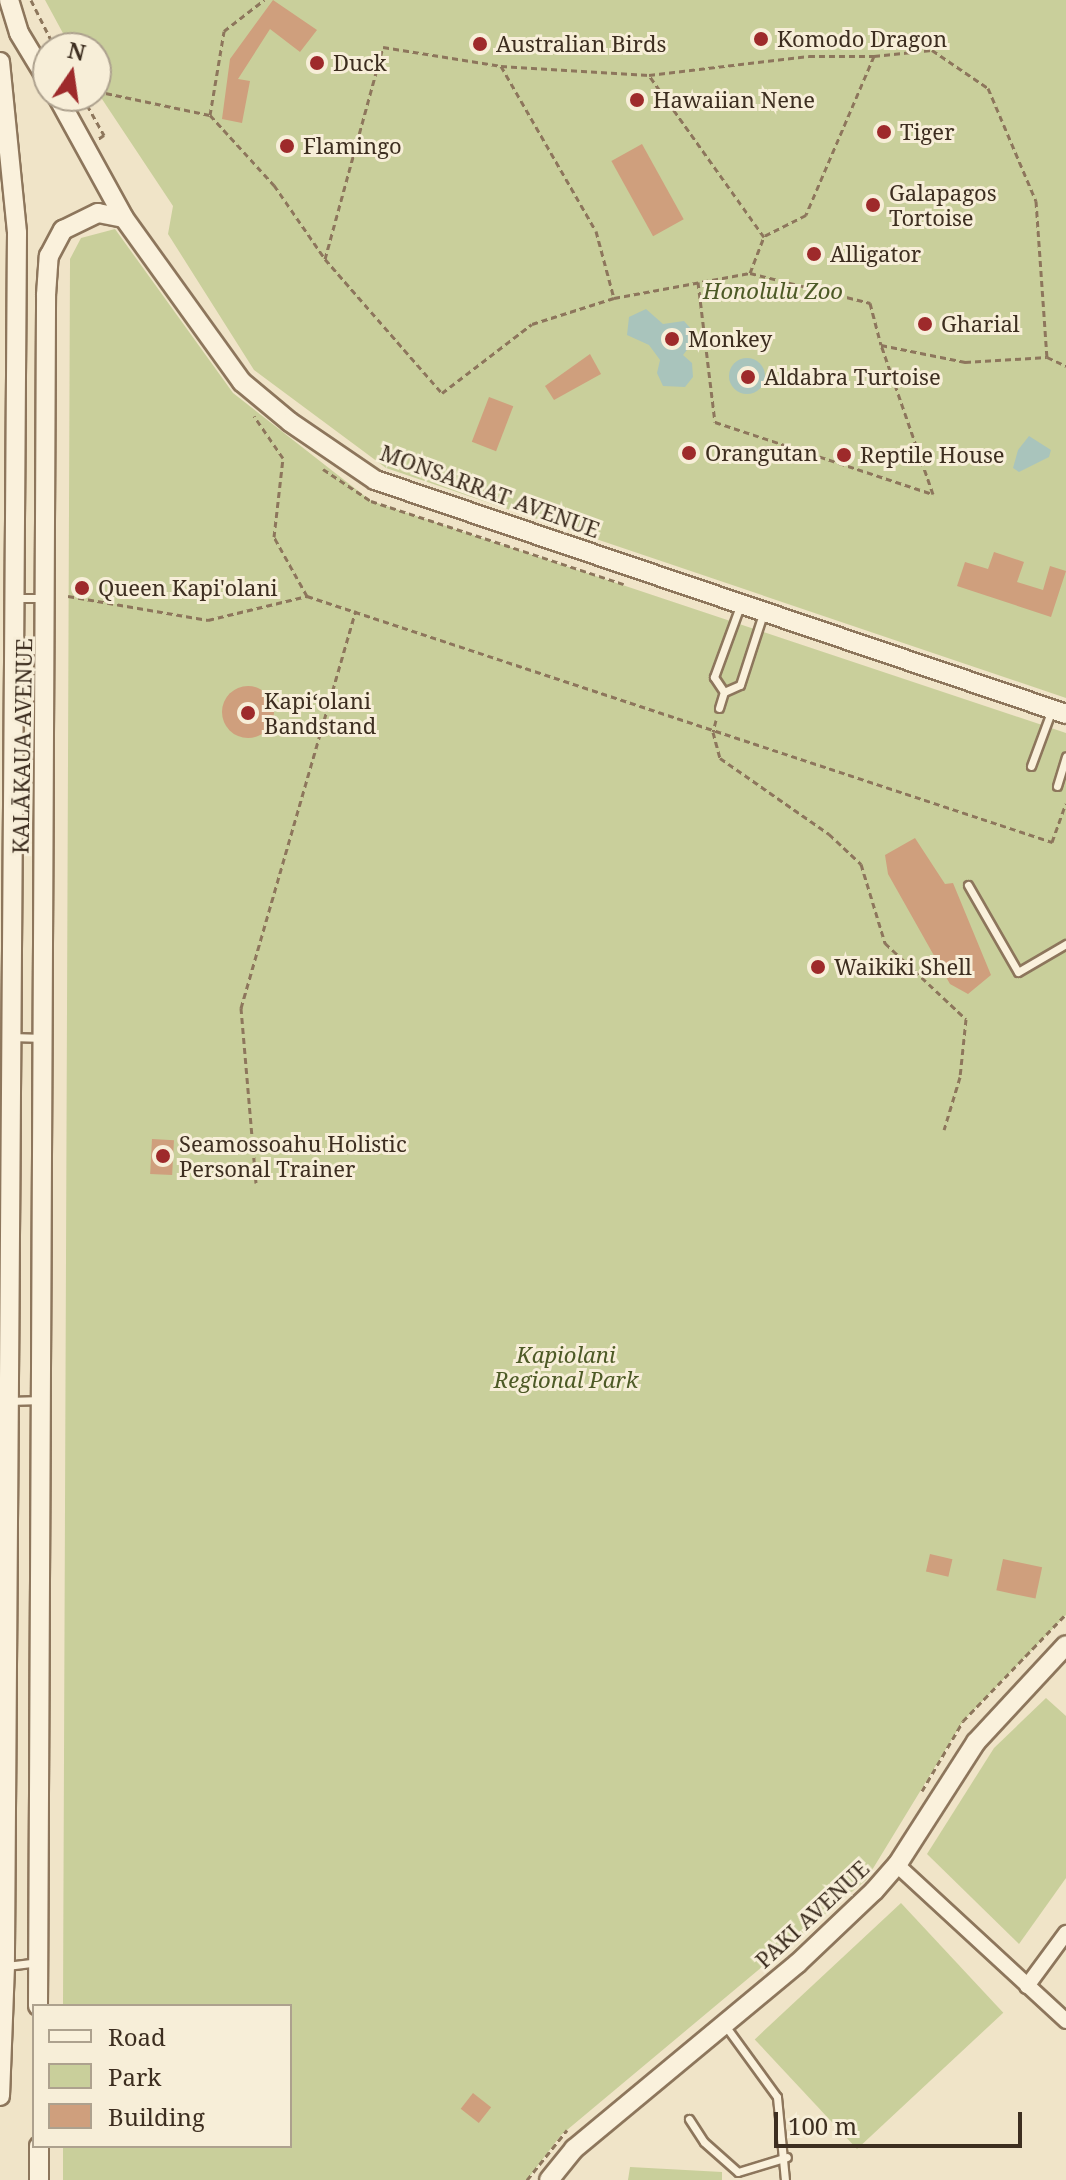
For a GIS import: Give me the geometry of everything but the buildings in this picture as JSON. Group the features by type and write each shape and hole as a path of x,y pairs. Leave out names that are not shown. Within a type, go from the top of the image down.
{"street":[{"path":"9,0 19,33 32,55"},
{"name":"KALĀKAUA AVENUE","path":"0,62 17,233 9,1401 0,2096"},
{"name":"MONSARRAT AVENUE","path":"66,112 124,218 242,382 290,422 375,480 1059,712"},
{"name":"KALĀKAUA AVENUE","path":"38,2004 41,1038 48,598 49,256 63,230 83,216 124,218"},
{"name":"PAKI AVENUE","path":"549,2180 574,2149 797,1964 897,1865 976,1742 1066,1645"},
{"path":"897,1865 1066,2021"},
{"path":"1027,1986 1066,1933"},
{"path":"39,2148 39,2180"}],"lane":[{"path":"14,597 48,598"},
{"path":"724,692 714,677 741,604"},
{"path":"719,708 724,692 740,685 764,612"},
{"path":"1031,766 1059,712"},
{"path":"1057,786 1066,756"},
{"path":"968,885 1018,972 1066,944"},
{"path":"12,1037 41,1038"},
{"path":"9,1401 41,1400"},
{"path":"3,1966 38,1962"},
{"path":"724,2024 777,2097 787,2157 785,2180"},
{"path":"689,2119 704,2142 738,2172 787,2157"}],"path":[{"path":"31,0 47,32"},
{"path":"210,115 224,31 264,0"},
{"path":"325,259 383,47 501,66 649,75 778,58 874,56 932,50 988,88 1036,201 1047,357"},
{"path":"750,273 764,237 806,215 874,56"},
{"path":"501,66 596,231 614,298"},
{"path":"649,75 764,237"},
{"path":"112,94 210,115 274,185 325,259 442,393 532,324 614,298 698,282 750,273 870,303 881,345 933,494 715,422 698,282"},
{"path":"92,112 104,135 100,137"},
{"path":"881,345 965,362 1047,357 1066,366"},
{"path":"279,450 284,467 274,508 274,537 307,596"},
{"path":"68,596 208,620 307,596 1052,842 1066,803"},
{"path":"256,1183 241,1008 356,610"},
{"path":"713,732 720,758 829,834 861,864 885,943 966,1019 960,1077 944,1130"},
{"path":"915,1803 963,1721 1066,1614"},
{"path":"527,2180 572,2126"}],"green space":[{"name":"Honolulu Zoo","path":"45,0 1066,0 1066,698 386,468 254,370 168,234 173,206 111,112 112,32 62,32"},
{"name":"Kapiolani Regional Park","path":"115,229 233,393 371,501 1066,733 1066,1615 963,1721 866,1880 561,2135 527,2180 63,2180 63,2148 292,2148 292,2004 63,2004 70,259 81,238"},
{"path":"1046,1698 1066,1716 1066,1878 1019,1944 927,1854 994,1748"},
{"path":"901,1903 1003,2013 857,2149 755,2039"},
{"path":"630,2167 722,2172 722,2180 628,2180"}],"water":[{"path":"646,309 663,324 684,321 692,330 694,341 683,355 692,363 693,377 685,387 663,386 657,373 660,360 649,345 627,335 629,317"},
{"path":"747,358 760,363 765,376 760,389 747,394 734,389 729,376 734,363"},
{"path":"1029,436 1051,450 1049,457 1019,472 1013,468 1018,450"}],"place":[{"name":"Komodo Dragon","path":"761,39"},
{"name":"Australian Birds","path":"480,44"},
{"name":"Duck","path":"317,63"},
{"name":"Hawaiian Nene","path":"637,100"},
{"name":"Tiger","path":"884,132"},
{"name":"Flamingo","path":"287,146"},
{"name":"Galapagos Tortoise","path":"873,205"},
{"name":"Alligator","path":"814,254"},
{"name":"Gharial","path":"925,324"},
{"name":"Monkey","path":"672,339"},
{"name":"Aldabra Turtoise","path":"748,377"},
{"name":"Orangutan","path":"689,453"},
{"name":"Reptile House","path":"844,455"},
{"name":"Queen Kapi'olani","path":"82,588"},
{"name":"Kapiʻolani Bandstand","path":"248,713"},
{"name":"Waikiki Shell","path":"818,967"},
{"name":"Seamossoahu Holistic Personal Trainer","path":"163,1156"}]}
